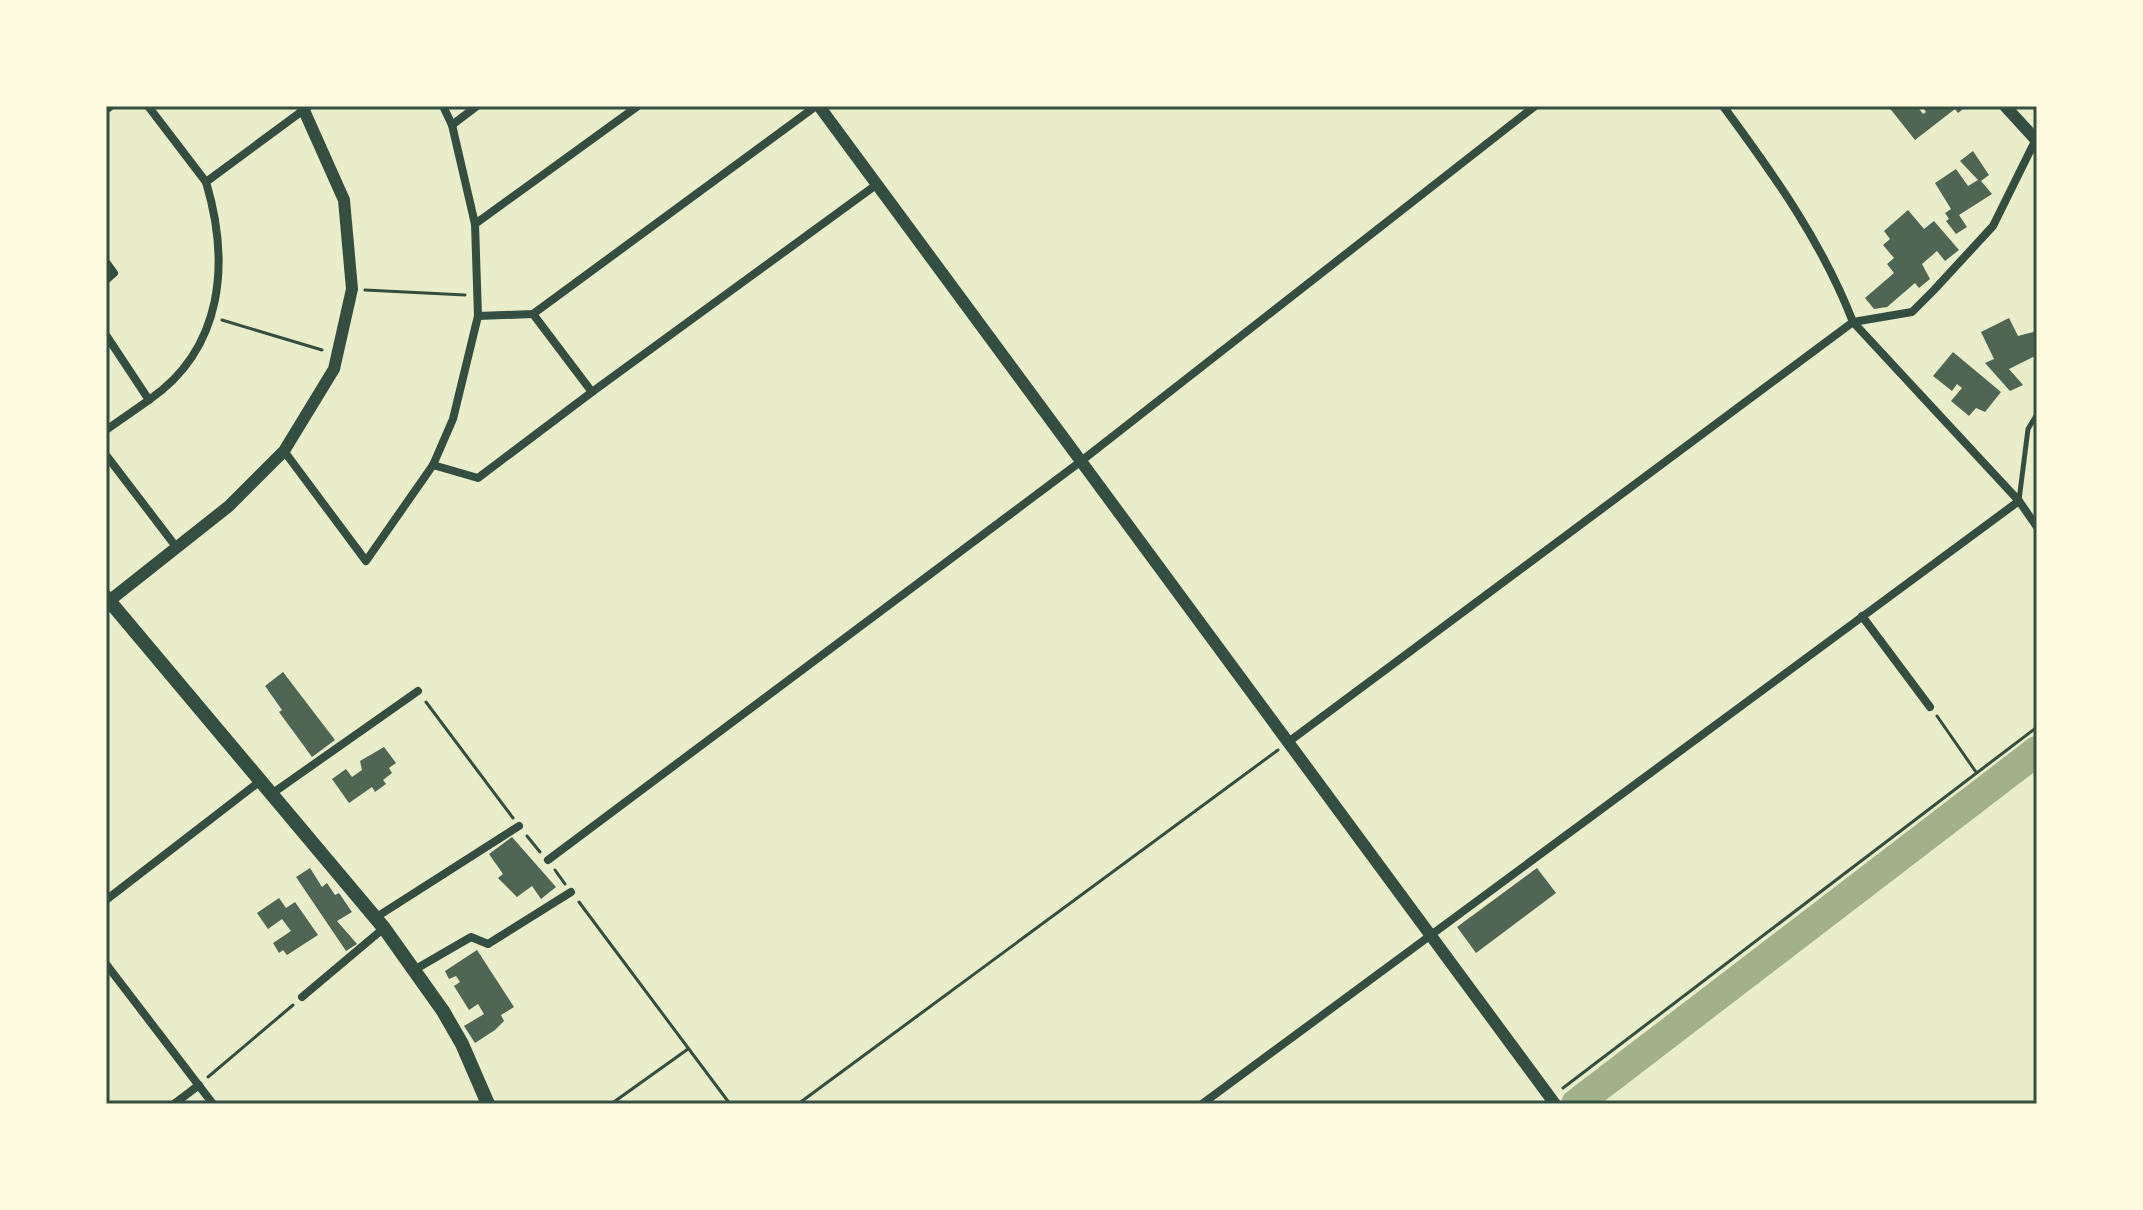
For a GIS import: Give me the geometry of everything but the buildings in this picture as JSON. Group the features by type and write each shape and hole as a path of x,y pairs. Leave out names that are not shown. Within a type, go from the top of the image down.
{"main road":[{"path":"108,599 379,923 462,1044 488,1104"}],"street":[{"path":"106,430 171,385 200,342 211,316 220,278 215,211 206,182 148,106"},
{"path":"284,451 366,561 433,465 453,419 478,316 475,224 452,125 443,106"},
{"path":"452,125 477,106"},
{"path":"475,224 638,106"},
{"path":"478,316 533,314 817,106 1553,1102"},
{"path":"548,860 1080,462 1535,106"},
{"path":"1723,106 1793,201 1840,289 1853,322 2019,501 2037,527"},
{"path":"1287,743 1853,322 1912,312 1993,226 2036,139 2005,106"},
{"path":"108,599 229,506 284,451 334,369 352,289 344,200 306,107 206,182"},
{"path":"433,465 478,478 876,185"},
{"path":"106,262 114,273 106,280"},
{"path":"533,314 592,392"},
{"path":"106,335 149,400"},
{"path":"106,455 177,548"},
{"path":"1202,1104 2019,501"},
{"path":"1862,616 1930,707"},
{"path":"270,795 418,691"},
{"path":"106,900 259,782"},
{"path":"302,997 379,923 519,826"},
{"path":"414,970 471,937 488,944 571,892"},
{"path":"106,964 213,1104"},
{"path":"174,1104 199,1085"}],"lane":[{"path":"2019,501 2028,429 2037,414"}],"path":[{"path":"352,289 477,296"},
{"path":"211,316 337,355"},
{"path":"418,691 730,1104"},
{"path":"1930,707 1976,773"},
{"path":"1553,1102 2037,727"},
{"path":"798,1104 1287,743"},
{"path":"199,1085 302,997"},
{"path":"611,1104 688,1049"}],"waterway":[{"path":"1576,1104 2037,751"}]}
